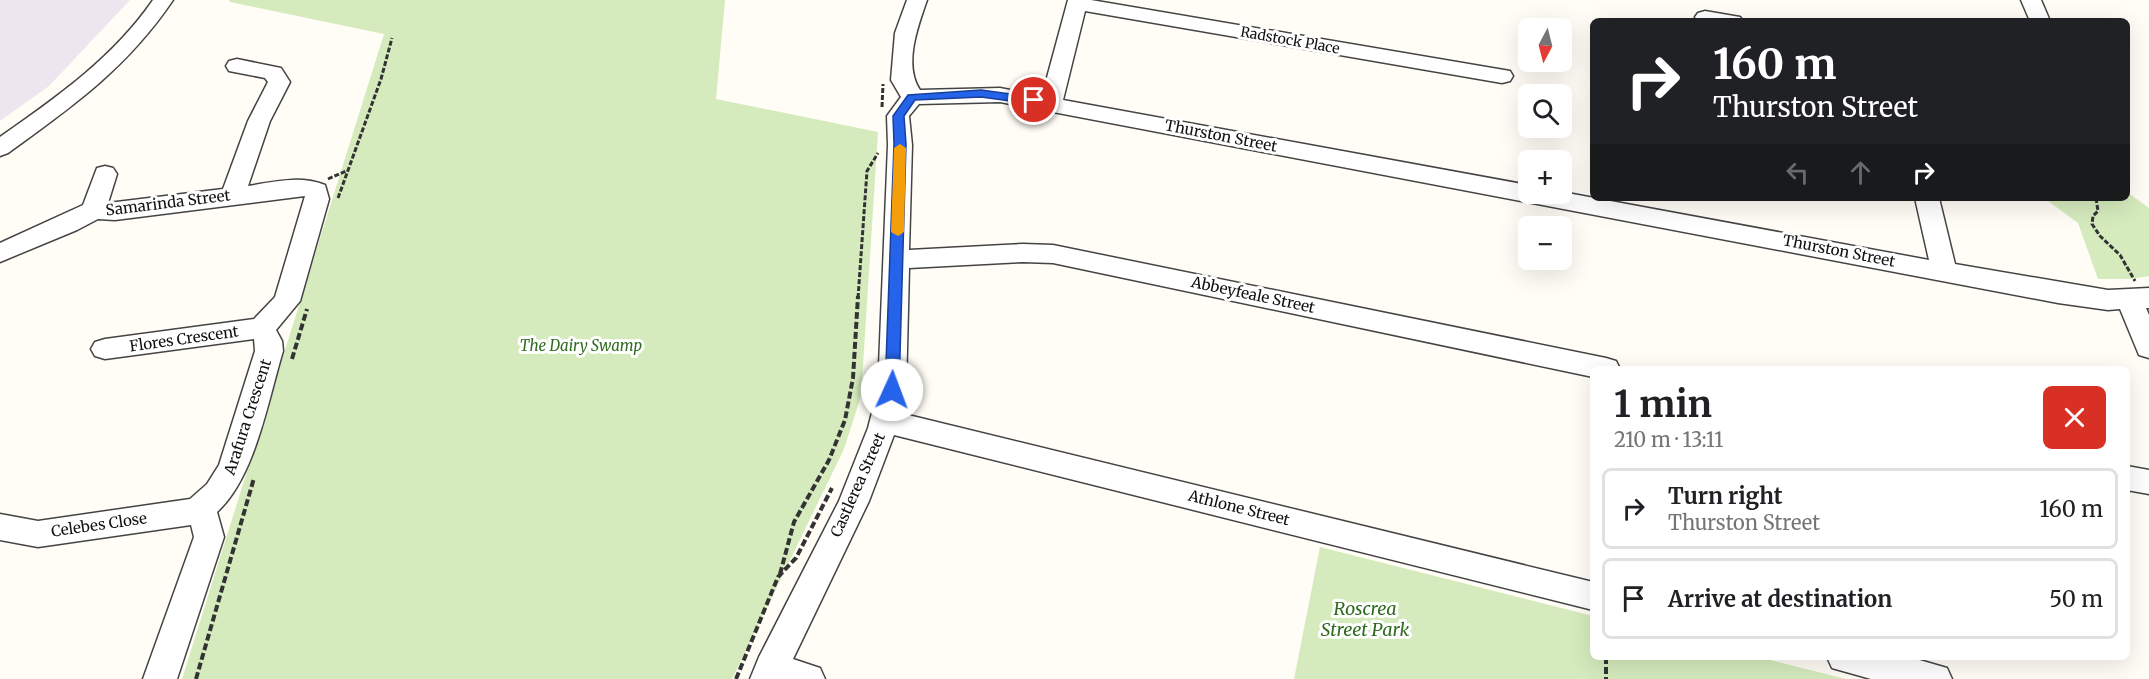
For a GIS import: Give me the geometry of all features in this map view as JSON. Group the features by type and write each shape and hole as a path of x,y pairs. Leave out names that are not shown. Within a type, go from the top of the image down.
{"street":[{"path":"0,148 76,92 113,61 141,31 163,0"},
{"path":"912,97 902,80 905,33 917,0"},
{"path":"2031,0 2039,18"},
{"path":"1051,103 1078,2"},
{"name":"Radstock Place","path":"1078,2 1502,76"},
{"path":"1705,17 1712,18"},
{"path":"232,196 259,121 279,82 273,73 237,66"},
{"name":"Thurston Street","path":"912,97 981,93 1051,103 1518,191"},
{"name":"Castlerea Street","path":"769,674 867,472 886,420 892,390 897,260 900,144 897,120 912,97"},
{"path":"94,210 105,174"},
{"name":"Samarinda Street","path":"0,252 68,224 94,210 115,212 296,187 309,188 316,191 317,199 287,301 262,328"},
{"name":"Thurston Street","path":"1572,201 2058,293 2108,300 2139,294"},
{"path":"1928,201 1944,271"},
{"name":"Abbeyfeale Street","path":"897,260 1023,253 1053,254 1592,366"},
{"path":"2139,294 2149,348"},
{"name":"Flores Crescent","path":"105,349 262,328"},
{"name":"Arafura Crescent","path":"198,511 219,493 234,465 269,351 268,341 262,328"},
{"name":"Athlone Street","path":"886,420 1590,595"},
{"path":"2130,479 2149,482"},
{"path":"160,679 209,537 206,521 198,511"},
{"name":"Celebes Close","path":"0,527 38,534 198,511"},
{"path":"1857,660 1935,679"},
{"path":"769,674 808,679"}],"path":[{"path":"882,108 883,97"},
{"path":"736,679 778,577 794,522 830,460 845,420 853,378 863,203 867,171 880,151 880,162"},
{"path":"2096,201 2098,211 2093,216 2092,224 2100,236 2120,255 2139,294"},
{"path":"778,577 796,558 836,480"},
{"path":"1606,660 1606,679"}],"shaded area":[{"path":"0,0 130,0 49,86 0,121"}],"green space":[{"name":"The Dairy Swamp","path":"229,0 725,0 716,99 878,132 861,396 844,449 732,679 182,679 384,34"},
{"path":"2130,194 2149,208 2149,276 2130,279 2098,279 2078,223 2048,201 2130,201"},
{"name":"Roscrea Street Park","path":"1320,547 1590,615 1590,660 1770,660 1846,679 1294,679"}],"slow traffic":[{"path":"898,232 900,148"}],"route":[{"path":"892,390 900,144 898,116 912,97 981,93 1034,100"}]}
